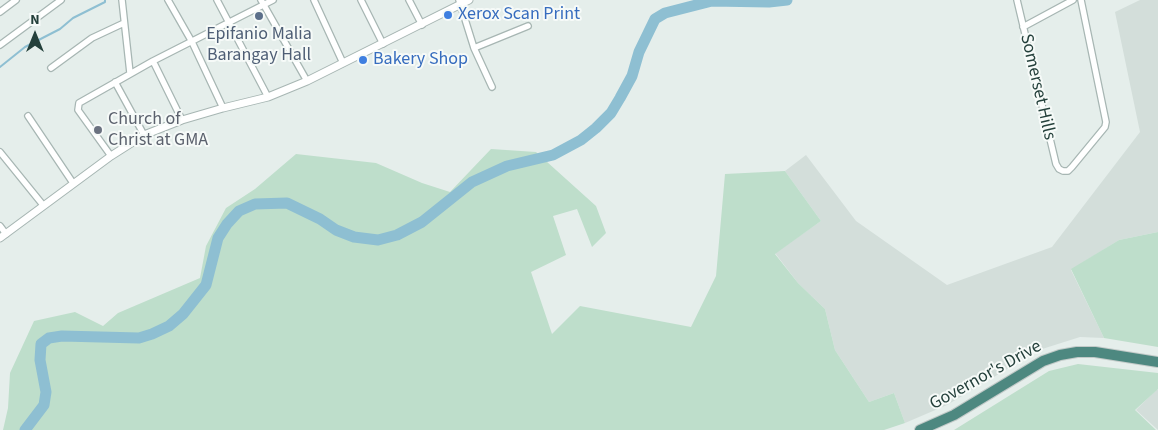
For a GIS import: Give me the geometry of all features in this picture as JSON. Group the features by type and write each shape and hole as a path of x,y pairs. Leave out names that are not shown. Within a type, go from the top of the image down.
{"highway":[{"name":"Governor's Drive","path":"920,430 954,415 1043,362 1060,355 1077,352 1095,352 1158,362"}],"street":[{"path":"0,12 16,0"},
{"path":"0,45 61,0"},
{"path":"122,0 130,73"},
{"path":"168,0 192,42 223,108"},
{"path":"217,0 268,97"},
{"path":"111,156 78,110 79,103 130,73 230,23 262,2 273,0"},
{"path":"314,0 343,63"},
{"path":"361,0 383,44"},
{"path":"409,0 422,25"},
{"path":"0,226 3,236 73,183 144,135 182,120 268,97 307,81 422,25 460,2 470,0"},
{"name":"Somerset Hills","path":"1017,0 1056,164 1063,171 1068,171 1072,167 1106,122 1081,0"},
{"path":"1023,27 1073,0"},
{"path":"262,2 307,81"},
{"path":"460,2 474,48 492,87"},
{"path":"51,68 92,38 124,23"},
{"path":"474,48 528,26"},
{"path":"153,61 182,120"},
{"path":"115,82 144,135"},
{"path":"28,116 73,183"},
{"path":"0,152 43,205"}],"shaded area":[{"path":"1140,0 1158,0 1158,232 1119,240 1071,270 1104,338 1080,337 1039,350 947,405 905,423 894,393 869,402 835,350 825,309 798,283 775,253 821,221 785,171 806,155 856,221 947,285 1052,247 1140,132 1115,12"},
{"path":"1158,390 1158,430 1136,410"}],"green space":[{"path":"491,149 536,152 596,206 606,233 592,247 577,209 553,216 566,255 531,272 552,334 580,306 691,327 716,276 725,174 785,171 821,221 775,254 798,283 825,309 835,350 869,402 894,393 905,423 884,430 3,430 8,408 10,373 34,321 75,312 103,326 118,313 200,278 206,246 226,208 255,189 296,154 376,163 422,183 450,192"},
{"path":"1158,232 1158,347 1104,338 1071,269 1119,240"},
{"path":"1078,364 1158,373 1158,389 1135,410 1156,430 954,430 1049,371"}],"waterway":[{"path":"0,67 25,47 60,29 73,18 105,2 105,0"},
{"path":"25,430 44,405 46,392 40,360 41,344 49,338 62,336 139,338 169,326 183,314 206,285 218,238 239,211 255,204 287,203 320,219 336,230 354,237 378,240 397,235 422,222 472,182 507,166 553,155 581,140 596,128 611,113 632,76 639,52 655,19 665,13 712,1 769,2 787,0"}],"place":[{"name":"Xerox Scan Print","path":"448,15"},
{"name":"Epifanio Malia Barangay Hall","path":"259,16"},
{"name":"Bakery Shop","path":"363,60"},
{"name":"Church of Christ at GMA","path":"98,130"}]}
